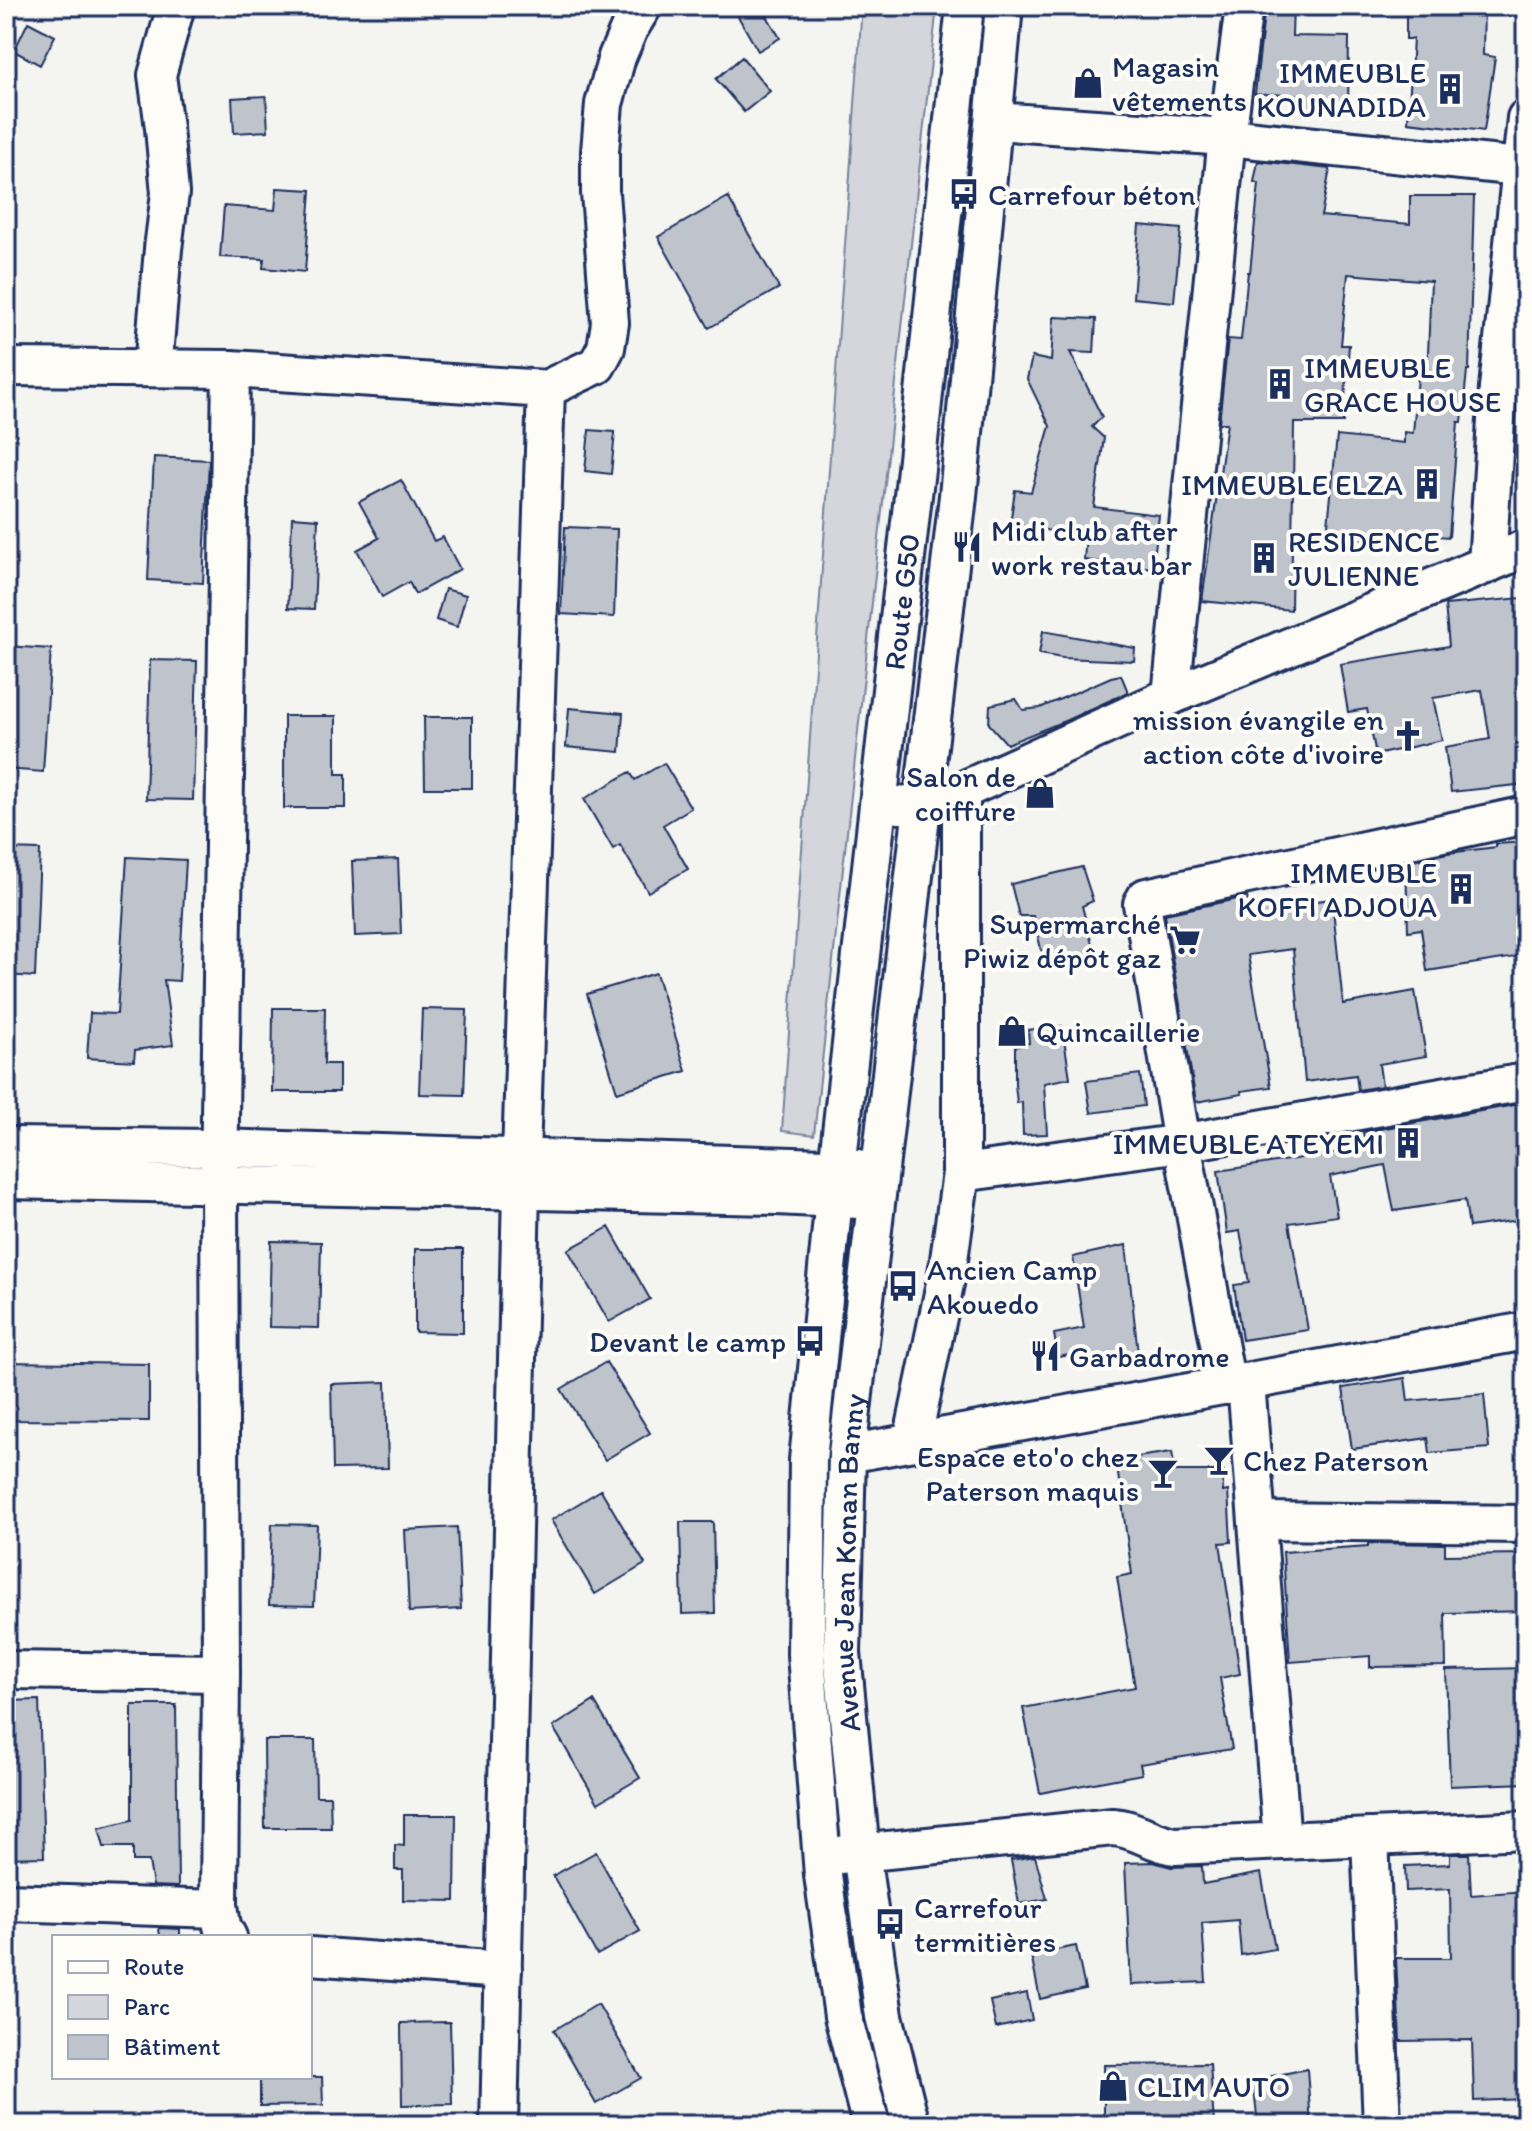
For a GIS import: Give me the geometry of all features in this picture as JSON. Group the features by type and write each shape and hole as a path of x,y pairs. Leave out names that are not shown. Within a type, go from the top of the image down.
{"street":[{"path":"153,368 170,193 157,75 176,6"},
{"path":"6,367 231,369 546,389 597,365 606,348 610,323 600,193 604,104 623,43 643,6"},
{"name":"Route G50","path":"836,1183 965,6"},
{"name":"Route G50","path":"878,1186 956,511 1004,6"},
{"path":"1171,696 1227,137 1244,6"},
{"path":"1487,565 1498,388 1526,118"},
{"path":"994,121 1227,137 1520,167"},
{"path":"6,1902 224,1923 219,1184 231,369"},
{"path":"499,2125 521,1174 546,389"},
{"path":"878,808 922,802 961,791 1171,696 1526,548"},
{"path":"912,1442 947,1274 961,1173 961,791"},
{"path":"1282,1841 1257,1521 1236,1384 1182,1143 1142,904 1146,897 1526,815"},
{"path":"961,1173 1182,1143 1526,1082"},
{"path":"6,1146 220,1148 521,1174 878,1186"},
{"path":"6,1180 219,1184 521,1174"},
{"name":"Avenue Jean Konan Banny","path":"836,1183 808,1460 806,1654 822,1857 843,2016 871,2125"},
{"name":"Avenue Jean Konan Banny","path":"878,1186 847,1454 842,1653 861,1853 884,2016 911,2125"},
{"path":"847,1454 1526,1331"},
{"path":"1257,1521 1526,1524"},
{"path":"6,1670 221,1673"},
{"path":"822,1857 1113,1827 1125,1828 1160,1844 1175,1846 1526,1830"},
{"path":"1370,1837 1382,2125"},
{"path":"312,1956 503,1970"}],"green space":[{"path":"862,6 937,6 814,1135 782,1131"}],"building":[{"path":"732,6 761,6 780,38 758,51"},
{"path":"1265,6 1293,6 1292,36 1349,37 1348,112 1302,111 1303,95 1255,94"},
{"name":"IMMEUBLE KOUNADIDA","path":"1406,6 1484,6 1483,55 1495,57 1484,131 1408,122 1413,39 1406,39"},
{"path":"28,22 55,36 40,65 14,51"},
{"path":"742,57 770,91 744,112 716,79"},
{"path":"266,96 268,131 234,133 232,98"},
{"path":"1258,161 1330,169 1321,216 1410,224 1410,196 1474,196 1469,370 1462,422 1458,422 1449,537 1375,531 1375,540 1327,535 1337,436 1404,443 1404,432 1413,433 1418,377 1427,378 1431,281 1348,274 1341,345 1349,345 1343,423 1294,423 1291,610 1202,601 1227,423 1219,423 1228,339 1241,340 1259,183 1254,182"},
{"path":"277,188 311,190 305,272 263,268 264,259 220,257 224,206 275,210"},
{"path":"728,197 779,288 709,328 658,237"},
{"path":"1139,225 1181,229 1174,302 1133,298"},
{"path":"1054,317 1096,319 1094,353 1070,352 1102,417 1092,427 1104,438 1094,507 1159,515 1153,568 1084,560 1086,537 1010,524 1015,490 1031,492 1050,426 1027,379 1032,357 1051,361"},
{"path":"589,430 615,432 611,474 585,471"},
{"path":"154,457 209,460 203,583 148,580"},
{"path":"401,480 434,541 443,537 460,569 415,594 409,582 382,597 357,550 379,538 359,502"},
{"path":"292,517 318,519 314,609 288,608"},
{"path":"565,527 617,529 614,617 561,614"},
{"path":"445,589 466,595 457,627 436,620"},
{"path":"1522,598 1526,640 1526,784 1451,792 1445,747 1490,739 1482,690 1433,698 1442,740 1376,755 1367,709 1348,712 1340,664 1449,646 1445,605"},
{"path":"1043,631 1135,648 1134,661 1039,654"},
{"path":"6,646 51,649 43,772 6,769"},
{"path":"150,660 197,661 193,800 146,799"},
{"path":"1121,675 1128,692 1007,744 989,724 990,705 1016,699 1023,710 1040,708"},
{"path":"569,708 623,713 620,752 566,747"},
{"path":"284,716 336,716 336,774 346,774 346,808 284,808"},
{"path":"424,717 472,717 472,788 425,788"},
{"path":"664,763 691,808 663,825 688,869 648,892 620,845 613,849 584,799 630,772 635,780"},
{"name":"IMMEUBLE KOFFI ADJOUA","path":"1526,842 1526,892 1516,893 1522,956 1427,971 1421,929 1408,931 1406,862 1496,847 1496,844"},
{"path":"6,849 40,850 35,977 6,975"},
{"path":"127,857 186,860 179,981 164,980 173,1045 135,1050 134,1061 87,1058 90,1013 117,1014"},
{"path":"398,859 401,934 355,936 352,861"},
{"path":"1082,867 1093,901 1082,906 1094,952 1044,961 1033,916 1019,916 1011,884"},
{"path":"1247,897 1249,910 1332,899 1343,1004 1415,991 1426,1056 1379,1064 1382,1086 1358,1090 1356,1075 1305,1082 1293,949 1248,955 1271,1087 1196,1102 1165,914"},
{"path":"656,973 686,1071 617,1092 587,994"},
{"path":"273,1008 325,1008 324,1064 339,1064 339,1092 272,1092"},
{"path":"422,1009 467,1010 464,1095 419,1094"},
{"path":"1062,1026 1070,1078 1044,1083 1047,1134 1023,1135 1022,1102 1017,1103 1015,1085 1015,1047 1029,1043 1028,1030"},
{"path":"1140,1074 1144,1106 1091,1113 1086,1081"},
{"path":"1526,1103 1526,1219 1469,1227 1465,1200 1394,1211 1385,1165 1330,1176 1337,1216 1289,1223 1308,1330 1242,1340 1234,1285 1249,1283 1240,1231 1227,1233 1218,1171 1365,1148 1363,1132"},
{"path":"609,1227 650,1299 609,1322 568,1250"},
{"path":"271,1241 321,1242 319,1328 269,1327"},
{"path":"1126,1245 1138,1353 1089,1358 1088,1352 1058,1357 1054,1334 1084,1328 1073,1257"},
{"path":"415,1249 463,1249 463,1333 415,1332"},
{"path":"6,1362 149,1364 149,1421 6,1420"},
{"path":"606,1362 650,1433 605,1460 561,1389"},
{"path":"1405,1378 1408,1401 1484,1394 1489,1448 1430,1453 1428,1438 1352,1449 1343,1388"},
{"path":"386,1382 388,1468 333,1469 331,1384"},
{"path":"1172,1452 1175,1471 1223,1471 1223,1492 1228,1491 1231,1542 1220,1543 1240,1674 1220,1678 1232,1749 1140,1764 1142,1774 1040,1793 1023,1708 1135,1687 1117,1577 1132,1574 1116,1460"},
{"path":"601,1490 645,1564 595,1594 551,1520"},
{"path":"680,1522 713,1522 715,1613 682,1614"},
{"path":"272,1524 317,1525 314,1606 269,1605"},
{"path":"457,1527 461,1609 409,1612 405,1530"},
{"path":"1368,1543 1445,1544 1445,1555 1526,1554 1526,1611 1445,1613 1446,1666 1370,1667 1370,1656 1290,1662 1283,1552 1368,1546"},
{"path":"1526,1668 1526,1783 1450,1786 1446,1670"},
{"path":"39,1700 44,1857 6,1858 6,1701"},
{"path":"594,1701 640,1778 598,1803 553,1727"},
{"path":"132,1705 176,1705 178,1887 153,1886 149,1861 133,1861 133,1847 104,1847 99,1828 132,1820"},
{"path":"264,1740 315,1740 316,1796 330,1796 331,1828 265,1828"},
{"path":"404,1815 456,1815 455,1901 403,1900 403,1870 395,1870 395,1845 404,1846"},
{"path":"596,1852 640,1931 597,1955 553,1876"},
{"path":"1450,1854 1469,1854 1471,1895 1526,1891 1526,2099 1474,2101 1472,2040 1400,2041 1396,1958 1451,1958 1450,1889 1406,1891 1405,1866 1450,1864"},
{"path":"1035,1856 1047,1899 1019,1904 1011,1860"},
{"path":"1153,1862 1171,1867 1202,1866 1203,1884 1261,1873 1275,1949 1241,1955 1238,1920 1202,1923 1206,1982 1131,1985 1125,1863"},
{"path":"159,1928 180,1929 180,1935 160,1935"},
{"path":"1076,1946 1085,1989 1040,1999 1031,1955"},
{"path":"1027,1993 1032,2020 996,2028 990,2001"},
{"path":"598,2004 641,2078 596,2104 554,2030"},
{"path":"450,2022 452,2104 402,2105 401,2023"},
{"path":"1210,2064 1214,2125 1104,2125 1104,2065"},
{"path":"1307,2069 1311,2125 1258,2125 1253,2080"},
{"path":"322,2077 323,2105 260,2106 260,2079"}],"place":[{"name":"Magasin vêtements","path":"1088,83"},
{"name":"IMMEUBLE KOUNADIDA","path":"1450,89"},
{"name":"Carrefour béton","path":"964,194"},
{"name":"IMMEUBLE GRACE HOUSE","path":"1280,384"},
{"name":"IMMEUBLE ELZA","path":"1427,484"},
{"name":"Midi club after work restau bar","path":"967,547"},
{"name":"RESIDENCE JULIENNE","path":"1264,558"},
{"name":"mission évangile en action côte d'ivoire","path":"1408,736"},
{"name":"Salon de coiffure","path":"1040,793"},
{"name":"IMMEUBLE KOFFI ADJOUA","path":"1461,889"},
{"name":"Supermarché Piwiz dépôt gaz","path":"1185,940"},
{"name":"Quincaillerie","path":"1012,1031"},
{"name":"IMMEUBLE ATEYEMI","path":"1408,1143"},
{"name":"Ancien Camp Akouedo","path":"903,1286"},
{"name":"Devant le camp","path":"810,1341"},
{"name":"Garbadrome","path":"1045,1356"},
{"name":"Chez Paterson","path":"1219,1460"},
{"name":"Espace eto'o chez Paterson maquis","path":"1163,1473"},
{"name":"Carrefour termitières","path":"890,1924"},
{"name":"CLIM AUTO","path":"1113,2086"}]}
